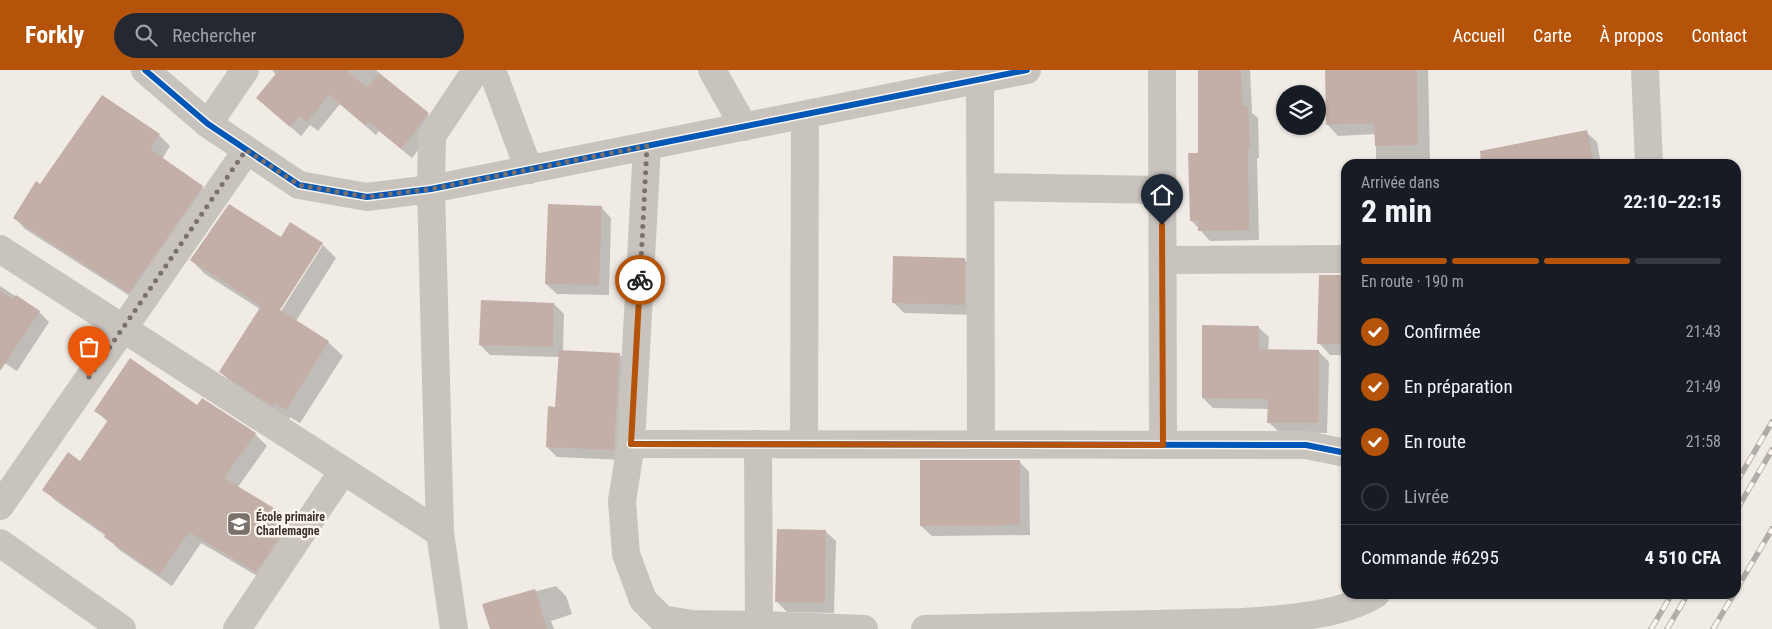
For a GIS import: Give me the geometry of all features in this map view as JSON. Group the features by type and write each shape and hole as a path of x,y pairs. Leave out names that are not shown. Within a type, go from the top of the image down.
{"street":[{"path":"145,70 208,124 299,185 367,197 431,189 1027,70"},
{"path":"208,124 245,70"},
{"path":"454,629 440,533 431,189 432,136 476,70"},
{"path":"492,70 529,170"},
{"path":"712,70 744,127"},
{"path":"1162,70 1163,445"},
{"path":"1645,70 1649,159"},
{"path":"980,79 981,444"},
{"path":"804,444 805,114"},
{"path":"647,146 631,444 622,501 626,554 643,600 662,619 692,624 864,629"},
{"path":"0,506 246,150"},
{"path":"981,187 1162,190"},
{"path":"0,250 440,533"},
{"path":"1163,260 1341,259"},
{"path":"631,444 1306,445 1341,452"},
{"path":"758,444 759,625"},
{"path":"237,629 344,471"},
{"path":"0,543 122,629"},
{"path":"924,629 1260,620 1320,614 1368,599"}],"building":[{"path":"279,70 349,70 348,72 367,88 379,73 429,113 401,149 369,122 365,125 329,95 307,122 299,116 290,127 256,98"},
{"path":"1198,70 1241,70 1243,107 1248,107 1250,148 1248,148 1249,230 1198,231 1198,221 1190,221 1188,153 1198,153"},
{"path":"1325,70 1417,70 1418,145 1375,146 1374,123 1326,125"},
{"path":"102,95 160,134 150,149 203,186 129,293 13,218 36,181 40,184"},
{"path":"1587,130 1593,159 1481,159 1480,151"},
{"path":"229,204 281,237 290,222 323,243 280,310 329,341 286,410 276,403 273,407 219,372 261,306 190,260"},
{"path":"548,204 602,206 599,285 545,284"},
{"path":"893,256 965,258 965,305 892,303"},
{"path":"1319,275 1341,275 1341,344 1317,344"},
{"path":"0,291 13,299 16,295 40,311 0,371"},
{"path":"481,300 554,303 553,347 479,345"},
{"path":"1202,325 1259,326 1259,349 1319,350 1318,423 1267,423 1268,399 1202,398"},
{"path":"559,350 620,353 614,450 546,447 548,406 555,407"},
{"path":"130,358 197,405 202,398 256,433 224,478 292,519 256,572 189,532 159,575 104,537 106,534 42,490 68,452 80,461 108,420 94,411"},
{"path":"920,460 1020,460 1020,525 920,526"},
{"path":"777,529 826,530 825,603 775,602"},
{"path":"535,589 547,629 490,629 482,604"}],"railway":[{"path":"1741,475 1772,422"},
{"path":"1741,503 1772,450"},
{"path":"1741,582 1772,529"},
{"path":"1651,629 1669,599"},
{"path":"1667,629 1685,599"},
{"path":"1713,629 1731,599"}],"cycle path":[{"path":"145,70 208,124 299,185 367,197 431,189 1027,70"},
{"path":"631,444 1306,445 1341,452"}],"way so far":[{"path":"89,377 246,150 299,185 367,197 431,189 647,146 640,280"}],"place":[{"name":"École primaire Charlemagne","path":"239,524"}],"route":[{"path":"640,280 631,444 1163,445 1162,225"}]}
